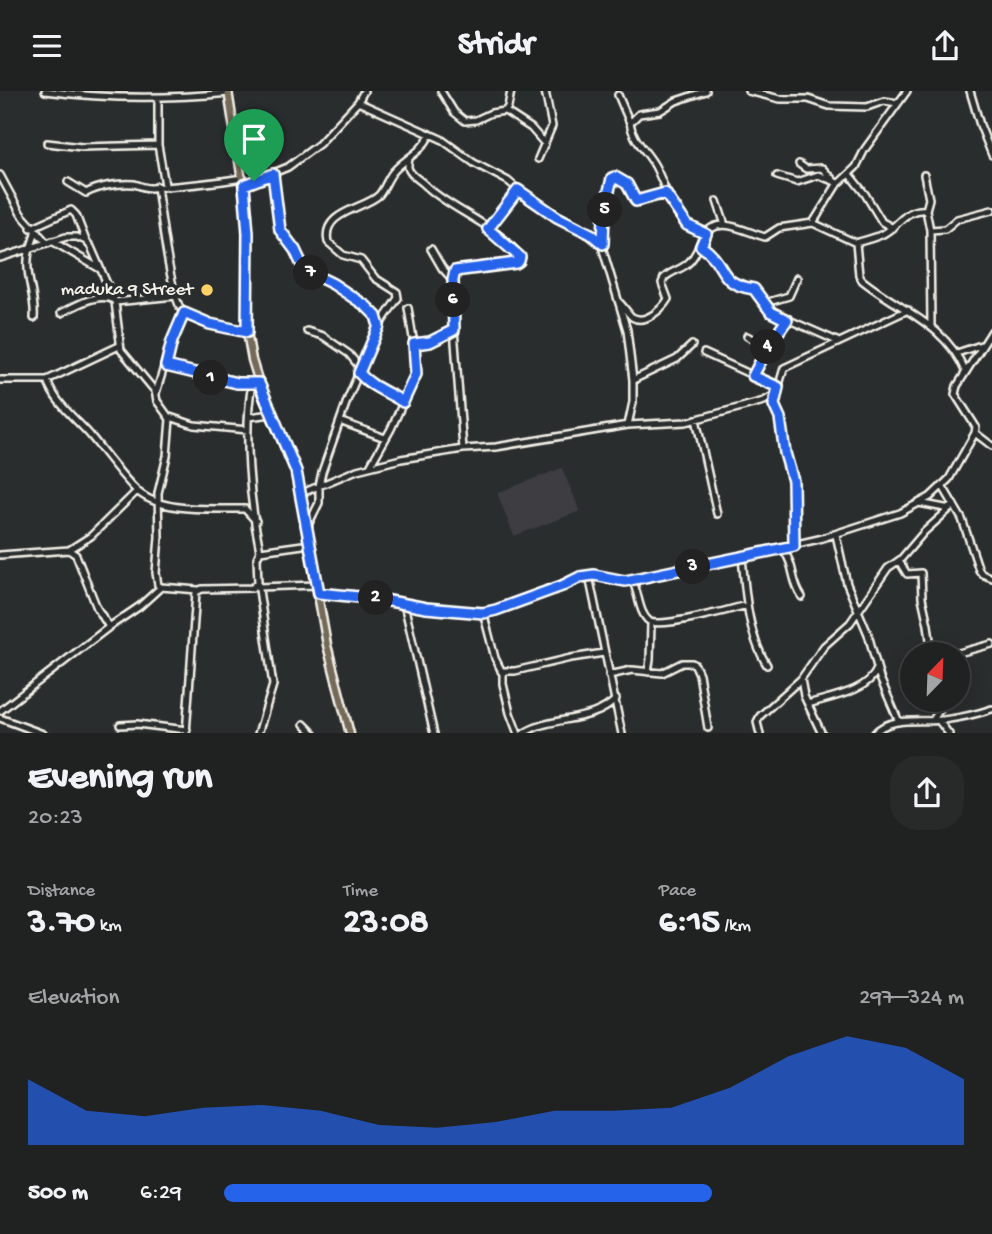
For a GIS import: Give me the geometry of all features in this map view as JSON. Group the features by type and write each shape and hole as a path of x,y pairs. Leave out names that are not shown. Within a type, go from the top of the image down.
{"main road":[{"path":"228,92 243,181 248,233 247,332 255,384 292,457 302,493 334,677 350,733"}],"street":[{"path":"46,91 158,98 228,92"},
{"path":"68,183 86,193 97,187 131,184 148,188 164,185 192,186 243,181 273,174 288,167 327,137 358,102 364,91"},
{"path":"441,91 454,112 465,121 505,111 531,128 545,144"},
{"path":"505,111 511,91"},
{"path":"538,159 552,123 545,91"},
{"path":"630,123 639,114 660,111 676,101 706,91"},
{"path":"748,91 780,99 808,99 829,106 867,107 884,101 898,103"},
{"path":"813,223 836,182 849,174 907,91"},
{"path":"970,91 992,155"},
{"path":"618,95 640,146 658,173 665,193 687,225 706,234"},
{"path":"158,98 158,145 164,185"},
{"path":"358,102 430,134 474,163 508,181 557,217 591,234 603,244"},
{"path":"307,527 319,503 319,486 328,452 346,404 379,326 398,301 397,292 374,278 361,260 337,251 328,242 327,232 333,222 349,209 369,202 379,194 390,175 423,147 430,134"},
{"path":"47,143 82,147 158,145"},
{"path":"409,159 411,172 435,196 456,206 520,257 516,263 458,269 454,275 454,330 463,449"},
{"path":"799,164 806,169 822,168 836,182"},
{"path":"0,174 21,214 33,230 103,271"},
{"path":"273,174 280,230 302,265 307,271 366,306 376,316 379,326"},
{"path":"849,174 882,222 893,228"},
{"path":"777,176 797,182 818,175 836,182"},
{"path":"924,175 929,199 926,210 930,230 931,325"},
{"path":"628,425 633,402 633,380 627,330 603,244 604,213 612,178 615,177 627,184 636,201 665,193"},
{"path":"157,186 175,296 184,313 210,324 247,332"},
{"path":"488,229 518,190"},
{"path":"717,201 725,225"},
{"path":"33,230 71,210 76,215 115,301 119,346 156,393"},
{"path":"633,318 652,316 665,304 668,299 662,283 664,278 685,265 701,246 706,234 725,225 765,237 779,228 813,223 856,243 881,236 907,213 926,210"},
{"path":"930,230 945,229 957,219 992,210"},
{"path":"33,230 28,262 35,302 34,318"},
{"path":"0,258 72,236 86,241"},
{"path":"856,243 859,275 862,280 931,325 957,353 965,371"},
{"path":"701,246 717,258 723,273 734,284 754,289 771,312 837,341"},
{"path":"431,249 453,280"},
{"path":"765,303 789,296 797,278"},
{"path":"61,313 83,302 107,297 115,301 175,296"},
{"path":"620,303 633,318"},
{"path":"370,466 416,374 408,308"},
{"path":"794,546 793,481 775,395 782,372 788,364 908,310"},
{"path":"184,313 156,393 157,401 170,417 194,425 248,430"},
{"path":"627,330 633,318"},
{"path":"753,376 787,320"},
{"path":"414,344 430,342 454,330"},
{"path":"307,331 323,336 349,354 374,387 403,402"},
{"path":"319,593 483,613 562,586 580,577 632,580 794,546 882,521 919,503 942,485 963,457 975,433 974,421 955,394 965,371 992,331"},
{"path":"747,336 768,348"},
{"path":"633,380 677,359 692,345"},
{"path":"957,353 982,345"},
{"path":"0,380 47,380 119,346"},
{"path":"704,353 778,387"},
{"path":"166,366 221,380 255,384 248,430 250,479 260,551 257,558 258,585 273,685 258,733"},
{"path":"47,380 55,400 137,491 158,501 197,510 245,509 256,521"},
{"path":"302,493 370,466 463,449 496,447 628,425 696,419 762,402 775,395"},
{"path":"762,402 776,408"},
{"path":"249,417 271,414"},
{"path":"161,587 156,580 158,501 170,417"},
{"path":"696,419 717,514"},
{"path":"341,422 385,438"},
{"path":"975,433 991,447"},
{"path":"942,485 952,507 962,519 979,570 992,578"},
{"path":"0,555 69,550 92,536 137,491"},
{"path":"919,503 952,507"},
{"path":"760,733 758,719 801,678 824,646 850,623 884,573 952,507"},
{"path":"836,535 847,584 899,722"},
{"path":"260,551 310,544"},
{"path":"78,545 76,554 97,608 108,627"},
{"path":"782,548 792,562 796,584 802,597"},
{"path":"69,550 76,554"},
{"path":"742,556 747,605 757,646 767,666"},
{"path":"899,561 907,574 921,573 922,598 931,642"},
{"path":"589,576 622,733"},
{"path":"632,580 642,611 650,623 648,672"},
{"path":"0,711 108,627 140,606 161,587 198,590 252,588 258,585 317,585"},
{"path":"120,725 137,724 186,732 194,596 198,590"},
{"path":"404,604 434,733"},
{"path":"650,623 669,623 747,605"},
{"path":"483,613 490,644 501,670 510,713 521,733 549,723 604,710 616,699"},
{"path":"970,650 992,645"},
{"path":"501,670 515,671 604,653"},
{"path":"609,675 632,670 662,673 682,663 695,665 708,728"},
{"path":"808,704 853,690 872,679 877,669"},
{"path":"801,678 808,704 822,733"},
{"path":"874,733 879,728 899,722 936,720 992,709"},
{"path":"604,710 619,716"},
{"path":"936,720 939,712"},
{"path":"0,718 43,733"},
{"path":"936,720 948,733"},
{"path":"13,723 18,733"},
{"path":"304,724 314,733"}],"shaded area":[{"path":"562,468 580,511 514,536 497,493"}],"place":[{"name":"maduka 9 Street","path":"207,290"}],"route":[{"path":"273,174 275,209 282,236 295,250 307,271 333,284 376,316 379,326 359,373 374,387 403,402 415,380 414,344 430,342 454,330 455,271 519,261 518,254 488,229 518,190 603,244 604,213 612,178 627,184 636,201 665,193 687,225 706,234 701,246 717,258 728,279 738,287 754,289 771,312 787,320 769,345 753,376 778,387 774,405 783,428 785,453 793,481 794,546 625,581 594,575 580,577 562,586 483,613 319,593 302,493 292,457 259,383 237,383 166,366 172,341 184,313 210,324 247,332 248,233 244,185 254,181 273,174"}]}
